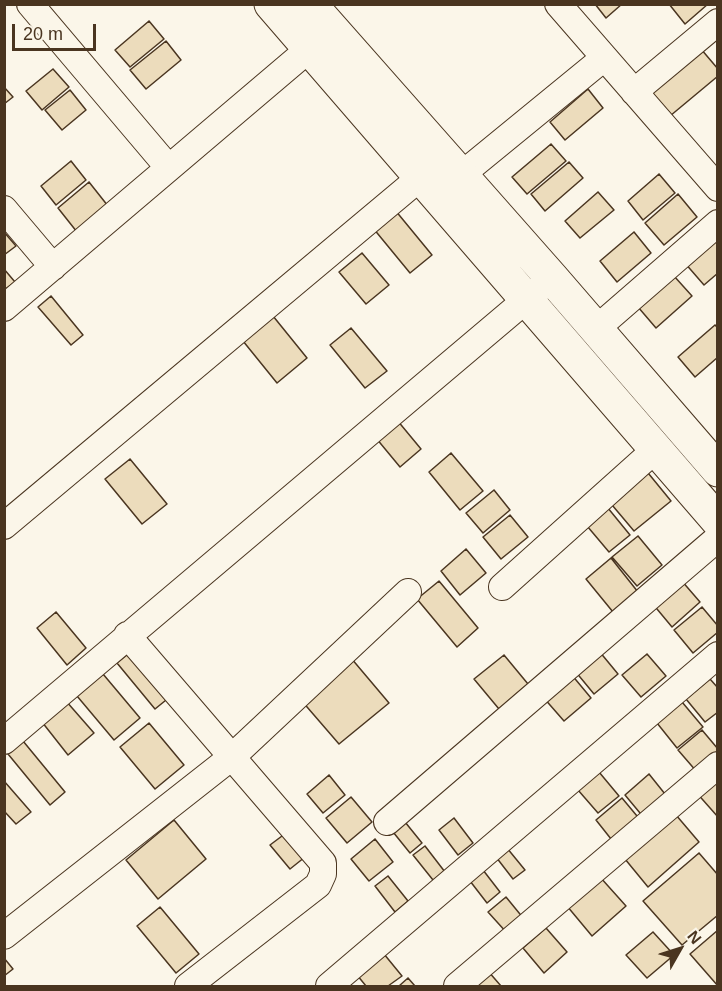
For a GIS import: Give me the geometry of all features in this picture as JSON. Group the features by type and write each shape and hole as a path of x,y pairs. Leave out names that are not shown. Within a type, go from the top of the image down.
{"street":[{"path":"30,4 168,167"},
{"path":"271,4 320,39 453,166 717,470"},
{"path":"310,4 320,39 420,178 717,521"},
{"path":"558,4 717,188"},
{"path":"634,92 717,22"},
{"path":"4,308 320,39"},
{"path":"4,526 420,178 453,166 604,58"},
{"path":"4,209 53,267"},
{"path":"596,329 717,223"},
{"path":"4,741 552,278"},
{"path":"502,587 656,449"},
{"path":"387,822 717,538"},
{"path":"4,936 233,756 408,592"},
{"path":"127,635 324,862 323,874 318,885 188,987"},
{"path":"329,987 717,655"},
{"path":"457,987 717,765"}],"building":[{"path":"595,4 622,4 606,18"},
{"path":"669,4 708,4 685,24"},
{"path":"149,21 164,39 130,67 115,50"},
{"path":"166,41 181,60 146,89 130,70"},
{"path":"701,49 718,69 718,76 670,116 650,92"},
{"path":"53,69 69,87 42,110 26,91"},
{"path":"4,87 13,97 4,104"},
{"path":"588,89 603,108 565,140 550,122"},
{"path":"70,90 86,110 62,130 45,110"},
{"path":"551,144 566,161 527,194 512,177"},
{"path":"71,161 86,180 56,205 41,186"},
{"path":"569,162 583,178 545,211 531,194"},
{"path":"659,174 675,193 643,220 628,201"},
{"path":"89,182 108,206 77,232 58,208"},
{"path":"598,192 614,210 580,238 565,221"},
{"path":"678,194 697,217 664,245 645,223"},
{"path":"395,210 432,255 410,273 373,228"},
{"path":"4,232 16,246 4,255"},
{"path":"634,232 651,253 617,282 600,261"},
{"path":"718,234 718,273 704,285 684,262"},
{"path":"362,253 389,285 366,304 339,272"},
{"path":"4,269 15,282 4,290"},
{"path":"674,276 692,296 656,328 638,307"},
{"path":"51,296 83,335 71,345 38,307"},
{"path":"273,316 307,358 277,383 243,341"},
{"path":"715,325 718,328 718,357 695,377 678,357"},
{"path":"351,328 387,371 365,388 330,345"},
{"path":"397,420 421,449 400,467 376,438"},
{"path":"451,453 483,491 460,510 429,472"},
{"path":"130,459 167,504 142,524 105,479"},
{"path":"644,468 671,501 634,531 607,499"},
{"path":"494,490 510,510 483,533 466,513"},
{"path":"603,502 630,535 609,552 582,520"},
{"path":"510,515 528,537 501,559 483,537"},
{"path":"638,536 662,565 637,586 612,557"},
{"path":"466,549 486,573 460,595 441,571"},
{"path":"611,558 638,592 613,612 586,579"},
{"path":"681,580 700,602 672,627 652,603"},
{"path":"439,581 478,628 457,647 417,599"},
{"path":"702,607 718,626 718,632 693,653 674,630"},
{"path":"56,612 86,648 67,665 37,628"},
{"path":"133,650 171,696 155,709 117,663"},
{"path":"599,651 618,674 594,694 575,671"},
{"path":"647,654 666,676 641,697 622,675"},
{"path":"504,655 528,684 499,709 474,679"},
{"path":"351,658 389,703 339,744 301,700"},
{"path":"103,674 140,718 114,740 77,696"},
{"path":"571,674 591,698 564,721 543,697"},
{"path":"710,679 718,688 718,712 705,722 686,699"},
{"path":"66,701 94,733 68,755 42,722"},
{"path":"682,702 703,727 677,748 657,723"},
{"path":"149,723 184,765 155,789 120,747"},
{"path":"702,730 718,749 718,755 697,772 678,750"},
{"path":"23,741 65,792 50,805 8,754"},
{"path":"599,772 619,796 598,813 578,790"},
{"path":"718,772 718,817 695,791"},
{"path":"649,774 669,799 645,819 625,795"},
{"path":"329,775 345,795 323,813 307,794"},
{"path":"4,781 31,812 16,824 4,811"},
{"path":"351,797 372,822 347,843 326,818"},
{"path":"622,798 642,822 615,844 596,820"},
{"path":"676,815 699,842 648,887 625,859"},
{"path":"401,817 422,843 410,853 389,827"},
{"path":"454,818 473,843 458,855 439,830"},
{"path":"174,820 206,859 158,899 126,860"},
{"path":"286,833 305,857 290,869 270,845"},
{"path":"375,839 393,862 369,881 351,859"},
{"path":"425,846 445,872 433,880 413,855"},
{"path":"507,848 525,870 513,879 496,857"},
{"path":"699,853 718,875 718,915 682,945 643,901"},
{"path":"483,870 500,892 487,903 470,881"},
{"path":"388,876 408,901 395,912 375,886"},
{"path":"600,877 626,906 592,936 567,906"},
{"path":"506,897 524,919 507,933 488,912"},
{"path":"160,907 199,954 176,973 137,926"},
{"path":"546,928 567,952 544,973 523,948"},
{"path":"718,930 718,986 690,954"},
{"path":"653,932 674,955 647,978 626,955"},
{"path":"384,954 402,976 388,986 366,986 357,975"},
{"path":"4,958 13,969 4,976"},
{"path":"488,971 501,986 470,986"},
{"path":"408,978 415,986 399,986"}]}
